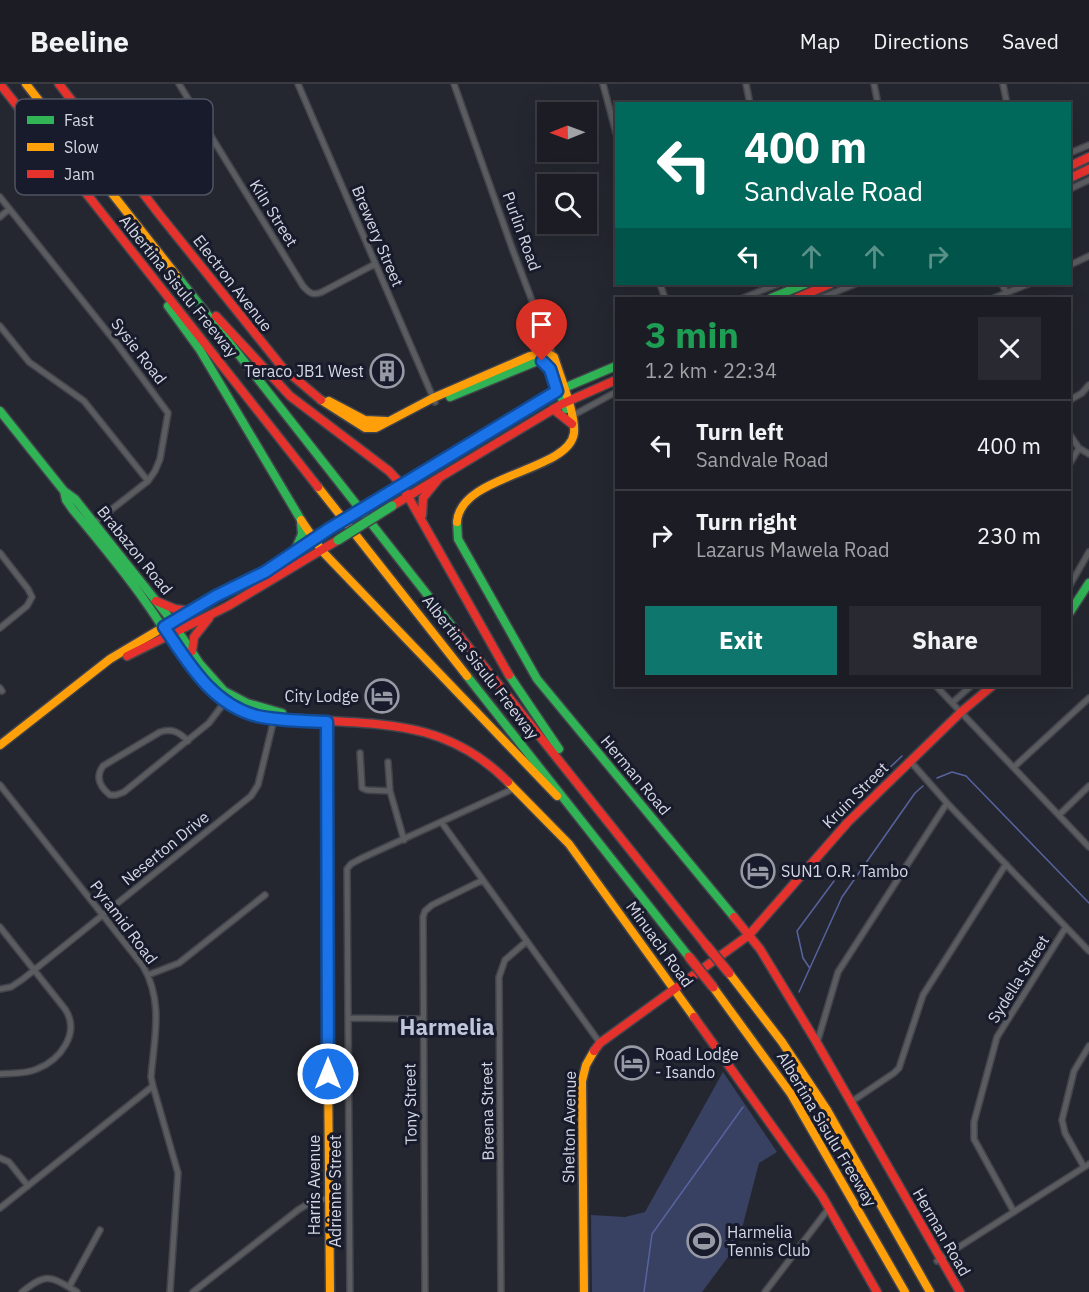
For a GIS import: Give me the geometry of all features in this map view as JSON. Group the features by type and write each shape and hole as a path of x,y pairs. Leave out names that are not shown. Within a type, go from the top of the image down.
{"main road":[{"name":"Albertina Sisulu Freeway","path":"0,84 15,103"},
{"name":"Albertina Sisulu Freeway","path":"26,84 38,99"},
{"name":"Electron Avenue","path":"59,84 71,99"},
{"path":"1071,166 1089,157"},
{"path":"1071,178 1089,169"},
{"name":"Albertina Sisulu Freeway","path":"87,195 713,987 791,1094 905,1292"},
{"name":"Albertina Sisulu Freeway","path":"114,195 786,1048 841,1133 930,1292"},
{"name":"Electron Avenue","path":"146,195 267,350 292,378 326,405 365,428 376,428 423,404 538,360 546,363 561,389"},
{"path":"147,272 154,287 200,350 301,521 322,551 534,775 571,808"},
{"path":"184,284 213,312 290,396 389,471 401,484 504,668 561,752 573,776"},
{"path":"775,297 827,285"},
{"name":"Electron Avenue","path":"434,400 535,354 545,352 554,357"},
{"name":"Purlin Road","path":"554,357 561,389"},
{"path":"0,744 110,660 172,621 265,572 401,484 561,389 615,366"},
{"path":"98,670 212,614 322,551 561,404 615,380"},
{"name":"Herman Road","path":"561,389 561,404 570,419 573,439 560,453 468,498 457,516 458,539 537,679 749,935 817,1043 955,1292"},
{"path":"561,404 570,419"},
{"name":"Brabazon Road","path":"0,411 64,491 75,499 164,627 174,633"},
{"path":"427,531 420,509 421,500 440,477"},
{"path":"294,554 302,531 301,521"},
{"name":"Brabazon Road","path":"91,525 172,621 174,633"},
{"path":"1071,610 1089,583"},
{"path":"156,601 175,609 190,611"},
{"path":"192,651 191,643 194,636 212,614"},
{"path":"174,633 192,651 228,698"},
{"path":"174,633 207,686 228,698"},
{"name":"Kruin Street","path":"749,935 776,907 826,846 962,712 991,687"},
{"name":"Minuach Road","path":"228,698 275,715 428,732 450,740 485,761 515,788 569,844 675,990 830,1208 877,1292"},
{"name":"Harris Avenue","path":"330,720 330,1292"},
{"name":"Shelton Avenue","path":"584,1292 582,1081 586,1062 600,1043 749,935"},
{"name":"Herman Road","path":"938,1260 960,1292"}],"street":[{"name":"Kiln Street","path":"179,84 188,99"},
{"name":"Brewery Street","path":"298,84 434,400"},
{"name":"Purlin Road","path":"454,84 513,252 554,357"},
{"path":"603,84 615,128"},
{"path":"746,84 750,102"},
{"path":"874,84 878,102"},
{"path":"1003,84 1007,102"},
{"name":"Kiln Street","path":"213,139 308,292 313,294 322,292 375,264"},
{"path":"1071,153 1089,145"},
{"path":"1071,189 1089,180"},
{"name":"Sysie Road","path":"0,197 167,409 168,420 160,459 155,471 148,481 91,525"},
{"path":"0,217 9,209"},
{"path":"1071,265 1089,256"},
{"path":"746,297 776,285"},
{"path":"823,297 853,285"},
{"path":"1007,296 1026,285"},
{"path":"0,326 29,362 84,401 148,481"},
{"path":"1071,399 1082,393 1089,385"},
{"path":"570,419 615,393"},
{"path":"1071,437 1078,448 1089,454"},
{"path":"1071,461 1078,448"},
{"path":"0,552 30,592 31,600 27,606 0,627"},
{"path":"1071,583 1089,552"},
{"path":"937,687 1089,847"},
{"path":"953,702 969,687"},
{"path":"188,741 181,734 171,730 160,732 103,766 99,774 100,783 110,795 118,795 188,741 209,723 228,698"},
{"path":"1014,767 1089,698"},
{"name":"Neserton Drive","path":"0,988 11,987 34,971 251,796 258,785 275,715"},
{"path":"360,753 360,784 363,789 390,791"},
{"path":"388,762 390,791 405,840 515,788"},
{"path":"911,762 947,803 1089,951"},
{"name":"Pyramid Road","path":"0,785 148,975 157,1010 151,1077 178,1173 170,1292"},
{"path":"1059,815 1089,786"},
{"path":"817,1043 838,972 947,803"},
{"path":"442,823 600,1043"},
{"name":"Adrienne Street","path":"350,1292 346,873 351,864 405,840"},
{"path":"851,1102 899,1068 919,1002 925,990 1006,864"},
{"name":"Tony Street","path":"425,1292 423,914 432,905 483,880"},
{"path":"148,975 178,963 265,895"},
{"path":"0,927 68,1014 70,1021 68,1042 63,1050 38,1069 0,1074"},
{"name":"Sydella Street","path":"1014,1212 975,1142 974,1122 997,1037 1066,927"},
{"name":"Breena Street","path":"501,1292 499,977 506,960 527,941"},
{"path":"348,1018 422,1019"},
{"path":"938,1260 1087,1165 1065,1133 1062,1120 1074,1071 1089,1046"},
{"path":"0,1208 153,1086"},
{"path":"0,1158 9,1162 28,1186"},
{"path":"193,1292 298,1210 311,1202 330,1198"},
{"path":"765,1292 830,1208"},
{"path":"69,1287 100,1230"},
{"path":"22,1292 37,1280 45,1277 77,1292"}],"shaded area":[{"path":"723,1072 777,1152 759,1163 741,1232 734,1249 702,1292 592,1292 591,1215 625,1217 645,1212"}],"waterway":[{"path":"845,810 902,756"},
{"path":"937,778 952,772 966,776 1089,903"},
{"path":"799,992 842,897 915,793 923,786"},
{"path":"809,967 803,958 797,931 834,881"},
{"path":"644,1292 652,1234 743,1107"}],"traffic: fast":[{"path":"177,276 455,630"},
{"path":"773,297 803,285"},
{"path":"168,306 200,350 301,520"},
{"path":"450,397 540,360 550,369 566,409"},
{"path":"384,495 557,391 615,366"},
{"path":"0,411 64,491 75,499 168,616 200,664 224,691 247,703 282,713"},
{"path":"64,491 66,500 73,510 147,604 183,658 215,694 245,711 299,719"},
{"path":"338,540 392,506"},
{"path":"457,522 458,539 537,679 734,917"},
{"path":"294,553 302,534 301,523"},
{"path":"1071,610 1089,583"},
{"path":"509,675 559,749"},
{"path":"467,676 689,957"},
{"path":"327,720 328,1066"}],"traffic: slow":[{"path":"26,84 38,99"},
{"path":"113,195 177,276"},
{"path":"321,400 365,428 376,428 433,398 530,356 545,352 554,357 573,416 574,433 568,446 554,457 476,493 463,506 457,522"},
{"path":"329,401 365,420 386,421"},
{"path":"318,487 467,676"},
{"path":"329,529 384,495"},
{"path":"301,520 322,551 557,796"},
{"path":"0,745 110,659 216,596 265,572 329,529"},
{"path":"508,782 569,844 694,1017"},
{"path":"729,973 782,1042 827,1110 930,1292"},
{"path":"713,987 791,1094 905,1292"},
{"path":"584,1292 582,1081 586,1065 594,1051"},
{"path":"328,1066 330,1292"}],"traffic: jam":[{"path":"0,84 15,103"},
{"path":"59,84 71,99"},
{"path":"1071,166 1089,157"},
{"path":"1071,178 1089,169"},
{"path":"88,195 318,487"},
{"path":"144,195 282,367 321,400"},
{"path":"799,297 828,285"},
{"path":"216,316 290,396 389,471 401,484 509,675"},
{"path":"392,506 562,404 615,380"},
{"path":"553,409 572,424"},
{"path":"422,515 423,498 440,477"},
{"path":"127,656 228,606 338,540"},
{"path":"156,601 175,609 190,611"},
{"path":"192,651 194,637 209,618"},
{"path":"455,630 706,945"},
{"path":"594,1051 600,1043 749,935 848,822 961,712 991,687"},
{"path":"299,719 385,725 436,736 461,746 485,761 508,782"},
{"path":"734,917 760,949 817,1043 960,1292"},
{"path":"706,945 729,973"},
{"path":"689,957 713,987"},
{"path":"694,1017 822,1196 877,1292"}],"place":[{"name":"Teraco JB1 West","path":"387,371"},
{"name":"City Lodge","path":"382,696"},
{"name":"SUN1 O.R. Tambo","path":"758,871"},
{"name":"Road Lodge - Isando","path":"632,1063"},
{"name":"Harmelia Tennis Club","path":"704,1241"}],"district":[{"name":"Harmelia","path":"447,1027"}],"route":[{"path":"328,1074 327,722 256,716 231,705 207,686 164,627 216,596 265,572 329,529 557,391 552,373 542,361"}]}
